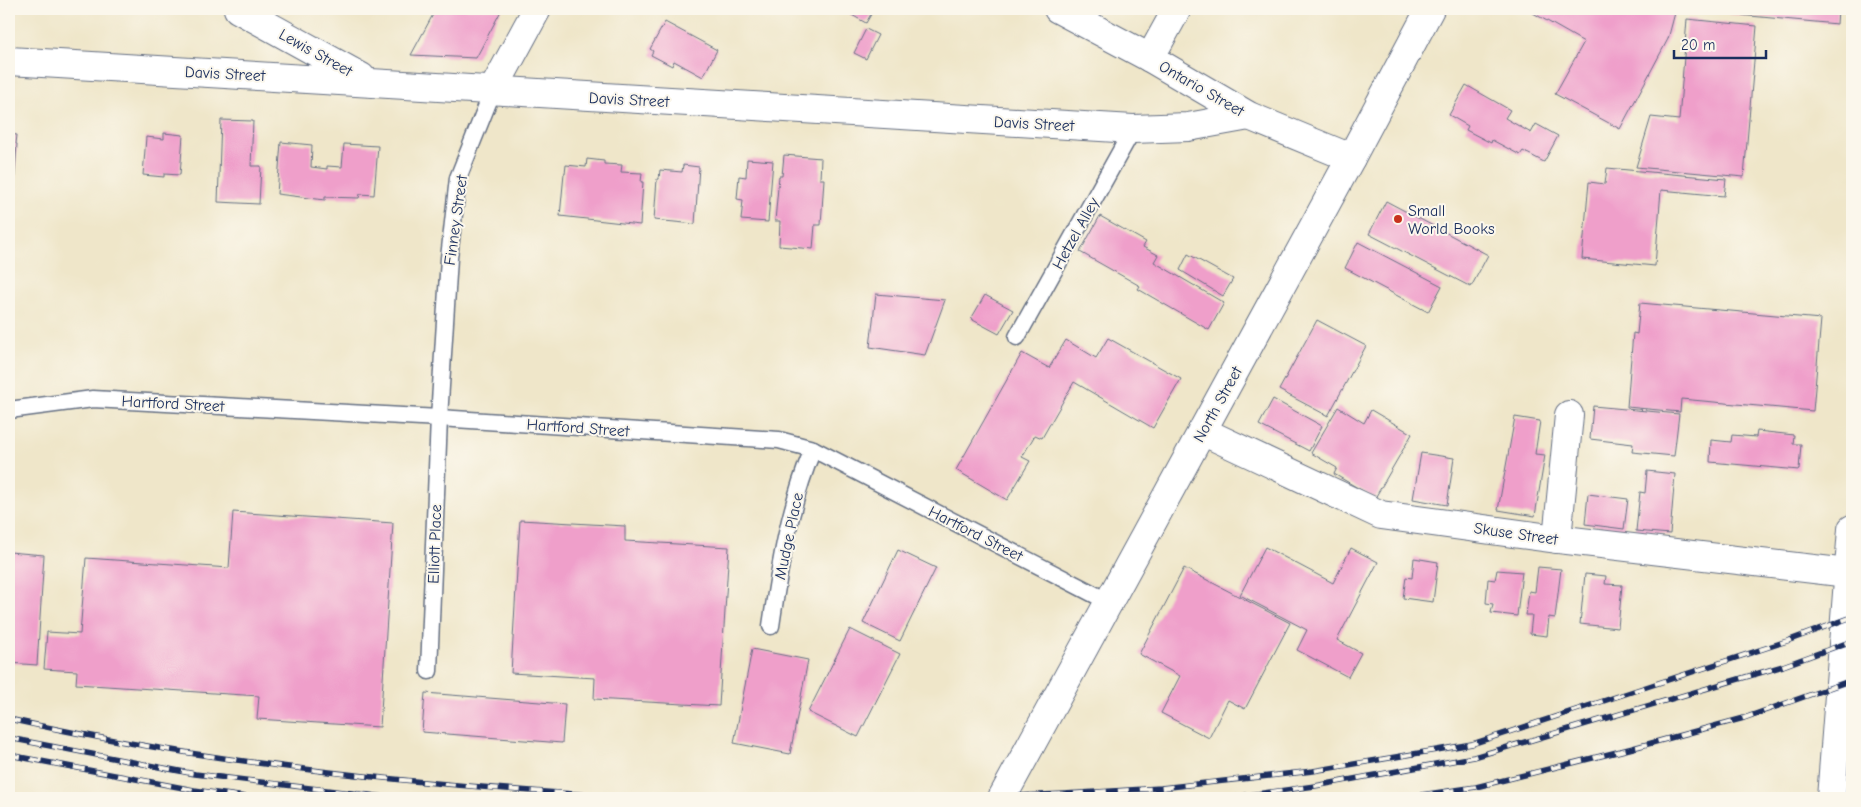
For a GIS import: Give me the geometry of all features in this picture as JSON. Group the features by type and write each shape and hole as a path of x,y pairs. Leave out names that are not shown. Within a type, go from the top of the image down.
{"street":[{"name":"Lewis Street","path":"238,9 368,81"},
{"name":"Finney Street","path":"492,90 537,9"},
{"name":"Ontario Street","path":"1058,9 1150,58 1249,116 1351,158"},
{"path":"1150,58 1177,9"},
{"name":"North Street","path":"1002,798 1351,158 1430,9"},
{"name":"Davis Street","path":"9,60 1133,130 1188,127 1249,116"},
{"path":"1557,539 1569,415"},
{"name":"Skuse Street","path":"1202,431 1381,515 1557,539 1848,573"},
{"path":"1830,798 1844,745 1848,573 1852,529"}],"lane":[{"name":"Finney Street","path":"439,418 449,258 458,178 492,90"},
{"name":"Hetzel Alley","path":"1017,337 1133,130"},
{"name":"Hartford Street","path":"9,410 93,399 439,418 779,440 813,449 1110,602"},
{"name":"Elliott Place","path":"428,671 439,418"},
{"name":"Mudge Place","path":"771,626 782,554 800,482 813,449"}],"building":[{"path":"436,9 502,9 476,58 411,55"},
{"path":"841,9 874,9 866,23"},
{"path":"1526,9 1676,9 1668,39 1620,129 1555,94 1584,42"},
{"path":"1729,9 1838,9 1837,24 1728,14"},
{"path":"1687,19 1757,26 1744,177 1636,167 1651,117 1679,120"},
{"path":"665,22 717,50 703,77 674,61 672,66 651,55 653,51 650,49"},
{"path":"866,29 878,35 866,59 854,53"},
{"path":"1466,85 1510,110 1505,118 1531,133 1536,124 1558,136 1544,162 1523,151 1520,155 1492,140 1491,143 1466,130 1468,126 1449,115"},
{"path":"221,120 253,121 251,166 261,166 259,204 218,202"},
{"path":"164,133 183,135 180,175 164,174 164,177 143,175 146,137 164,139"},
{"path":"9,134 17,135 14,186 9,186"},
{"path":"281,142 312,145 311,167 327,169 327,166 342,167 344,144 378,146 374,195 360,194 359,198 325,197 325,200 277,194"},
{"path":"784,155 821,158 820,179 824,179 821,225 815,225 813,249 779,246 780,221 775,221 779,176 782,176"},
{"path":"587,159 604,161 604,164 622,165 621,172 642,173 640,225 560,216 566,165 586,167"},
{"path":"747,159 773,161 768,222 741,220 743,200 737,199 739,176 746,177"},
{"path":"683,165 699,167 695,224 654,220 657,179 659,179 660,170 682,172"},
{"path":"1607,168 1726,179 1724,196 1661,190 1655,266 1582,259 1589,182 1605,184"},
{"path":"1386,201 1488,255 1471,287 1369,234"},
{"path":"1100,216 1146,242 1143,247 1158,255 1154,262 1224,303 1209,330 1138,289 1140,286 1080,252"},
{"path":"1358,242 1442,286 1428,312 1345,268"},
{"path":"1188,254 1233,279 1223,296 1180,270"},
{"path":"876,294 945,300 925,355 870,347"},
{"path":"985,295 1013,310 999,334 971,319"},
{"path":"1640,303 1821,319 1813,411 1681,399 1680,412 1627,407 1633,333 1637,334"},
{"path":"1317,320 1366,346 1328,416 1279,390"},
{"path":"1108,338 1181,379 1153,428 1074,382 1042,438 1035,435 1022,457 1030,461 1007,500 956,470 1022,353 1049,368 1066,340 1096,358"},
{"path":"1273,399 1322,426 1309,451 1259,425"},
{"path":"1593,406 1679,414 1674,456 1632,452 1633,444 1590,439"},
{"path":"1338,407 1364,423 1371,410 1412,434 1375,498 1334,474 1337,468 1311,453"},
{"path":"1515,417 1540,421 1535,454 1545,455 1535,516 1498,510"},
{"path":"1757,431 1794,435 1793,444 1801,444 1799,470 1710,462 1711,440 1731,442 1732,435 1756,437"},
{"path":"1421,453 1454,458 1447,505 1413,499"},
{"path":"1647,471 1675,474 1670,534 1636,531 1640,492 1645,493"},
{"path":"1588,494 1628,499 1624,529 1585,524"},
{"path":"233,512 393,523 380,727 257,719 259,696 76,684 77,671 44,669 47,632 80,634 86,558 229,568"},
{"path":"520,520 625,526 625,541 729,547 719,706 594,699 595,678 511,673"},
{"path":"1265,547 1333,583 1351,548 1378,562 1337,640 1361,653 1348,677 1297,650 1307,630 1240,595"},
{"path":"898,550 936,568 900,641 863,623"},
{"path":"9,552 44,555 37,665 9,663"},
{"path":"1414,558 1438,562 1433,602 1403,598 1406,577 1412,578"},
{"path":"1538,567 1561,569 1555,618 1549,617 1547,636 1530,634 1532,615 1526,615 1529,591 1535,592"},
{"path":"1184,568 1290,623 1245,709 1228,700 1209,738 1161,713 1180,676 1139,654"},
{"path":"1497,570 1522,572 1517,616 1491,613 1493,604 1486,603 1488,579 1495,580"},
{"path":"1585,574 1606,576 1605,584 1622,585 1618,628 1580,624"},
{"path":"850,629 900,654 858,737 808,712"},
{"path":"752,649 808,660 790,754 734,743"},
{"path":"425,693 565,704 562,743 422,732"}],"railway":[{"path":"964,798 1161,788 1313,771 1472,744 1787,641 1852,617"},
{"path":"1227,798 1315,786 1474,757 1783,666 1852,641"},
{"path":"1400,798 1476,787 1633,748 1744,718 1852,680"},
{"path":"9,719 165,749 322,771 481,787 639,798"},
{"path":"9,738 195,774 393,798"},
{"path":"9,755 194,790 253,798"}],"place":[{"name":"Small World Books","path":"1398,219"}]}
